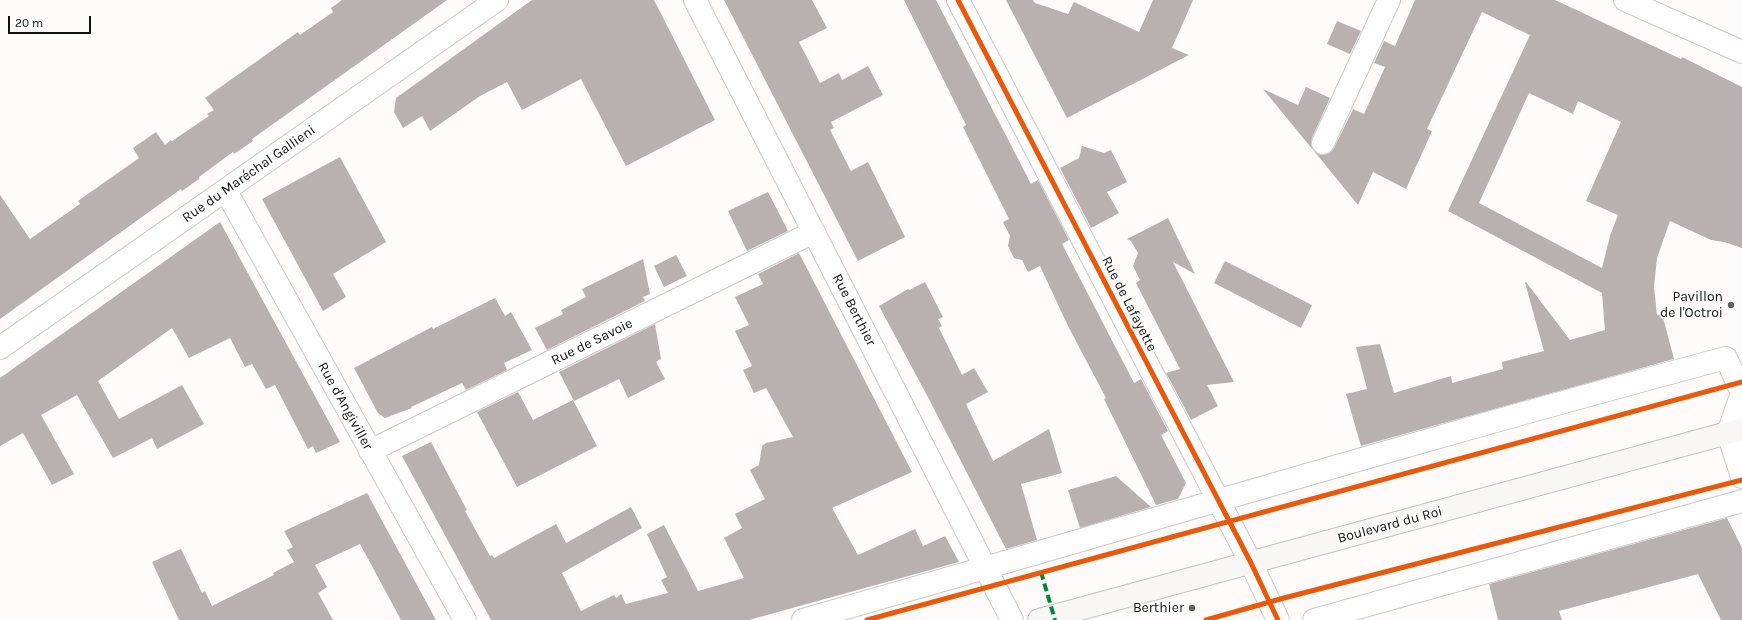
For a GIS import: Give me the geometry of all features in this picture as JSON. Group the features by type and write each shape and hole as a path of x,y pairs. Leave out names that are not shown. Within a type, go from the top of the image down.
{"main road":[{"name":"Boulevard du Roi","path":"1039,620 1735,431"}],"street":[{"name":"Rue du Maréchal Gallieni","path":"0,348 497,0"},
{"name":"Rue Berthier","path":"695,0 1012,620"},
{"name":"Rue de Lafayette","path":"958,0 1251,563 1278,620"},
{"path":"1323,143 1389,0"},
{"path":"1625,0 1742,52"},
{"name":"Rue d'Angiviller","path":"226,191 465,620"},
{"name":"Rue de Savoie","path":"370,451 814,232"},
{"path":"802,620 1217,500 1726,358 1742,393 1735,431 1742,477"},
{"path":"1314,620 1742,502"}],"building":[{"path":"342,0 447,0 252,139 253,141 234,154 233,152 199,177 199,179 182,191 181,189 0,319 0,195 30,239 80,204 78,201 139,158 133,148 156,132 165,145 209,116 207,114 214,110 205,98 298,32 300,35 333,12 331,8"},
{"path":"532,0 654,0 715,120 626,166 581,79 522,110 507,82 480,96 430,131 422,116 403,128 394,112 396,98"},
{"path":"724,0 812,0 827,28 799,42 820,83 839,73 842,80 868,66 883,95 831,122 834,128 830,130 851,171 868,162 905,237 858,261"},
{"path":"904,0 936,0 1031,184 1038,180 1069,240 1062,244 1134,383 1141,379 1168,431 1161,435 1186,483 1178,499 1156,505 1104,399 1106,398 1068,326 1040,266 1028,272 1022,260 1014,258 1008,246 1010,236 1003,222 1009,219 963,127 966,125"},
{"path":"1006,0 1033,0 1035,3 1068,14 1074,2 1139,32 1153,0 1193,0 1172,48 1189,55 1067,118"},
{"path":"1415,0 1555,0 1681,59 1682,57 1742,87 1742,248 1724,242 1711,240 1670,221 1657,258 1654,287 1657,315 1662,314 1674,359 1361,446 1346,394 1367,389 1356,347 1380,344 1394,393 1451,376 1452,383 1503,369 1502,362 1544,351 1525,283 1526,282 1570,340 1605,330 1602,293 1448,211 1530,35 1482,12 1427,129 1432,131 1406,189 1373,172 1358,205 1314,151 1318,154 1324,155 1330,153 1334,148 1353,109 1364,114 1385,67 1374,63 1384,41 1395,46","holes":["1529,93 1573,114 1578,101 1621,122 1586,201 1618,215 1610,236 1602,268 1479,203"]},
{"path":"1337,21 1361,31 1350,54 1327,44"},
{"path":"1306,87 1330,98 1312,138 1311,144 1313,150 1263,89 1298,105"},
{"path":"1082,146 1104,153 1111,150 1127,182 1107,192 1119,213 1091,228 1060,168 1079,158"},
{"path":"340,157 386,242 333,274 346,297 323,311 262,199"},
{"path":"768,192 788,231 747,251 728,211"},
{"path":"1168,218 1195,274 1173,262 1234,382 1207,385 1218,406 1191,420 1166,373 1180,369 1136,283 1140,280 1133,266 1138,253 1131,241 1127,239"},
{"path":"220,222 340,442 316,453 313,446 308,449 275,385 266,389 252,364 245,367 230,338 189,358 172,328 98,381 119,419 182,385 204,424 157,449 152,438 113,458 77,395 41,415 74,474 52,485 23,433 0,446 0,378"},
{"path":"799,253 912,472 832,508 858,555 915,529 923,546 945,536 959,562 749,620 491,620 402,456 431,442 467,510 465,511 490,556 492,555 494,558 556,524 566,543 631,507 642,528 562,573 581,611 614,595 616,598 621,594 626,604 668,593 661,580 667,577 647,534 664,525 698,591 744,578 724,538 742,528 735,514 765,499 750,470 759,465 762,446 766,443 793,437 766,388 754,393 743,370 752,366 735,331 749,325 735,297 763,284 758,274"},
{"path":"676,255 687,276 664,287 654,266"},
{"path":"643,259 650,294 643,297 645,301 547,350 535,328 563,314 561,310 586,297 582,289"},
{"path":"1225,261 1312,305 1301,328 1214,283"},
{"path":"925,282 943,317 938,319 942,326 939,328 962,375 974,368 988,392 966,404 993,461 1049,429 1062,473 1021,484 1037,540 1006,549 879,306 908,289 909,290"},
{"path":"495,298 505,316 511,312 532,350 504,363 507,370 466,390 462,383 411,407 412,408 385,418 378,413 354,368 432,327 433,329"},
{"path":"655,324 661,359 656,362 665,379 628,398 619,379 574,401 559,372"},
{"path":"518,392 533,420 573,400 597,446 517,487 477,412"},
{"path":"1116,476 1151,507 1080,528 1068,490"},
{"path":"367,493 436,620 401,620 360,544 315,565 327,587 318,593 333,620 179,620 152,562 181,549 202,593 205,591 212,606 274,575 273,573 294,562 287,550 293,547 284,531"},
{"path":"1727,518 1742,548 1742,620 1721,620 1698,574 1559,611 1562,620 1498,620 1489,584"}],"marked path":[{"path":"1041,572 1055,620"}],"cycle path":[{"path":"958,0 1251,563 1278,620"},
{"path":"867,620 1742,382"},
{"path":"1206,620 1284,598 1742,480"}],"place":[{"name":"Pavillon de l'Octroi","path":"1731,305"},
{"name":"Berthier","path":"1192,608"}]}
